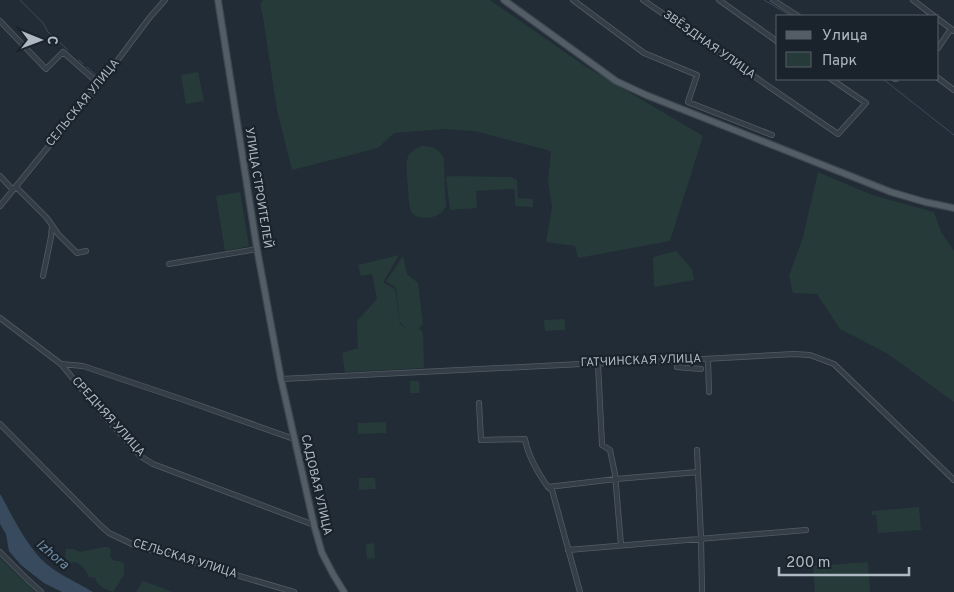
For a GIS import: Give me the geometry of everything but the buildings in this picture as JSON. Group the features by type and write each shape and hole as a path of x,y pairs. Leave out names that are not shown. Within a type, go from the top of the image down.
{"main road":[{"name":"УЛИЦА СТРОИТЕЛЕЙ","path":"218,0 281,379"},
{"path":"504,0 616,81 646,95 891,192 954,208"},
{"name":"САДОВАЯ УЛИЦА","path":"281,379 322,553 344,592"}],"street":[{"name":"СЕЛЬСКАЯ УЛИЦА","path":"0,206 165,0"},
{"path":"573,0 644,53 697,75 688,102 772,135"},
{"name":"ЗВЁЗДНАЯ УЛИЦА","path":"643,0 838,134 866,103 832,80"},
{"path":"719,0 776,41"},
{"path":"774,0 796,15"},
{"path":"913,0 933,15"},
{"path":"939,20 953,30 939,47"},
{"path":"0,21 46,69 63,52 99,84"},
{"path":"939,79 954,90"},
{"path":"0,176 47,218 58,234 77,254 86,251"},
{"path":"43,276 52,226"},
{"path":"169,264 258,249"},
{"name":"СРЕДНЯЯ УЛИЦА","path":"0,318 61,364 140,456 153,464 314,525"},
{"name":"ГАТЧИНСКАЯ УЛИЦА","path":"281,379 794,354 810,355 834,364 954,480"},
{"path":"708,359 709,392"},
{"path":"61,364 83,366 294,439"},
{"path":"68,372 73,364"},
{"path":"598,364 602,445 610,450 614,466 622,545"},
{"path":"676,367 701,369"},
{"path":"479,403 480,440 525,439 527,450 540,476 552,490 580,592"},
{"name":"СЕЛЬСКАЯ УЛИЦА","path":"0,424 109,533 134,544 294,592"},
{"path":"697,450 702,592"},
{"path":"548,487 698,472"},
{"path":"568,550 806,530"},
{"path":"0,552 41,592"}],"green space":[{"path":"263,0 490,0 585,66 703,136 670,241 578,258 575,246 546,242 552,207 548,181 551,151 474,131 445,129 394,133 378,148 292,170 277,110 260,4"},
{"path":"198,72 204,101 186,104 181,75"},
{"path":"423,146 435,149 444,158 446,204 441,213 426,218 412,213 409,205 407,172 407,162 410,154"},
{"path":"818,172 872,195 934,212 941,232 954,251 954,402 888,354 840,329 817,294 793,293 789,276 803,237"},
{"path":"446,177 511,177 517,180 518,198 533,199 533,207 515,206 515,190 509,189 476,191 477,208 450,210"},
{"path":"240,192 249,246 225,251 216,196"},
{"path":"676,251 692,269 694,280 654,287 653,257"},
{"path":"399,255 384,283 395,289 400,324 408,330 400,322 396,288 386,281 403,256 407,274 418,283 423,324 418,330 421,329 423,334 424,368 345,372 342,353 358,348 357,321 377,299 372,274 361,276 358,265"},
{"path":"565,319 565,330 545,331 544,320"},
{"path":"410,381 419,381 420,393 410,393"},
{"path":"386,422 386,433 358,434 358,423"},
{"path":"359,478 375,478 376,489 359,490"},
{"path":"919,507 921,530 878,533 876,515 872,515 872,511"},
{"path":"374,543 375,558 367,559 366,544"},
{"path":"109,547 111,551 110,557 124,564 124,575 113,592 100,586 95,578 89,577 84,568 76,562 68,563 65,557 66,549 74,549 80,552"},
{"path":"0,558 35,592 0,592"},
{"path":"868,562 870,592 815,592 813,566"},
{"path":"143,581 173,592 136,592"}],"water":[{"path":"0,494 24,536 41,559 59,573 93,592 62,592 44,583 21,565 9,551 6,534 0,524"}],"waterway":[{"path":"20,0 43,23 48,32 68,50"},
{"path":"764,0 789,15"},
{"path":"87,67 99,78 119,55"},
{"path":"79,60 83,64"},
{"path":"884,80 954,135"}],"water label":[{"name":"Izhora","path":"52,555"}]}
